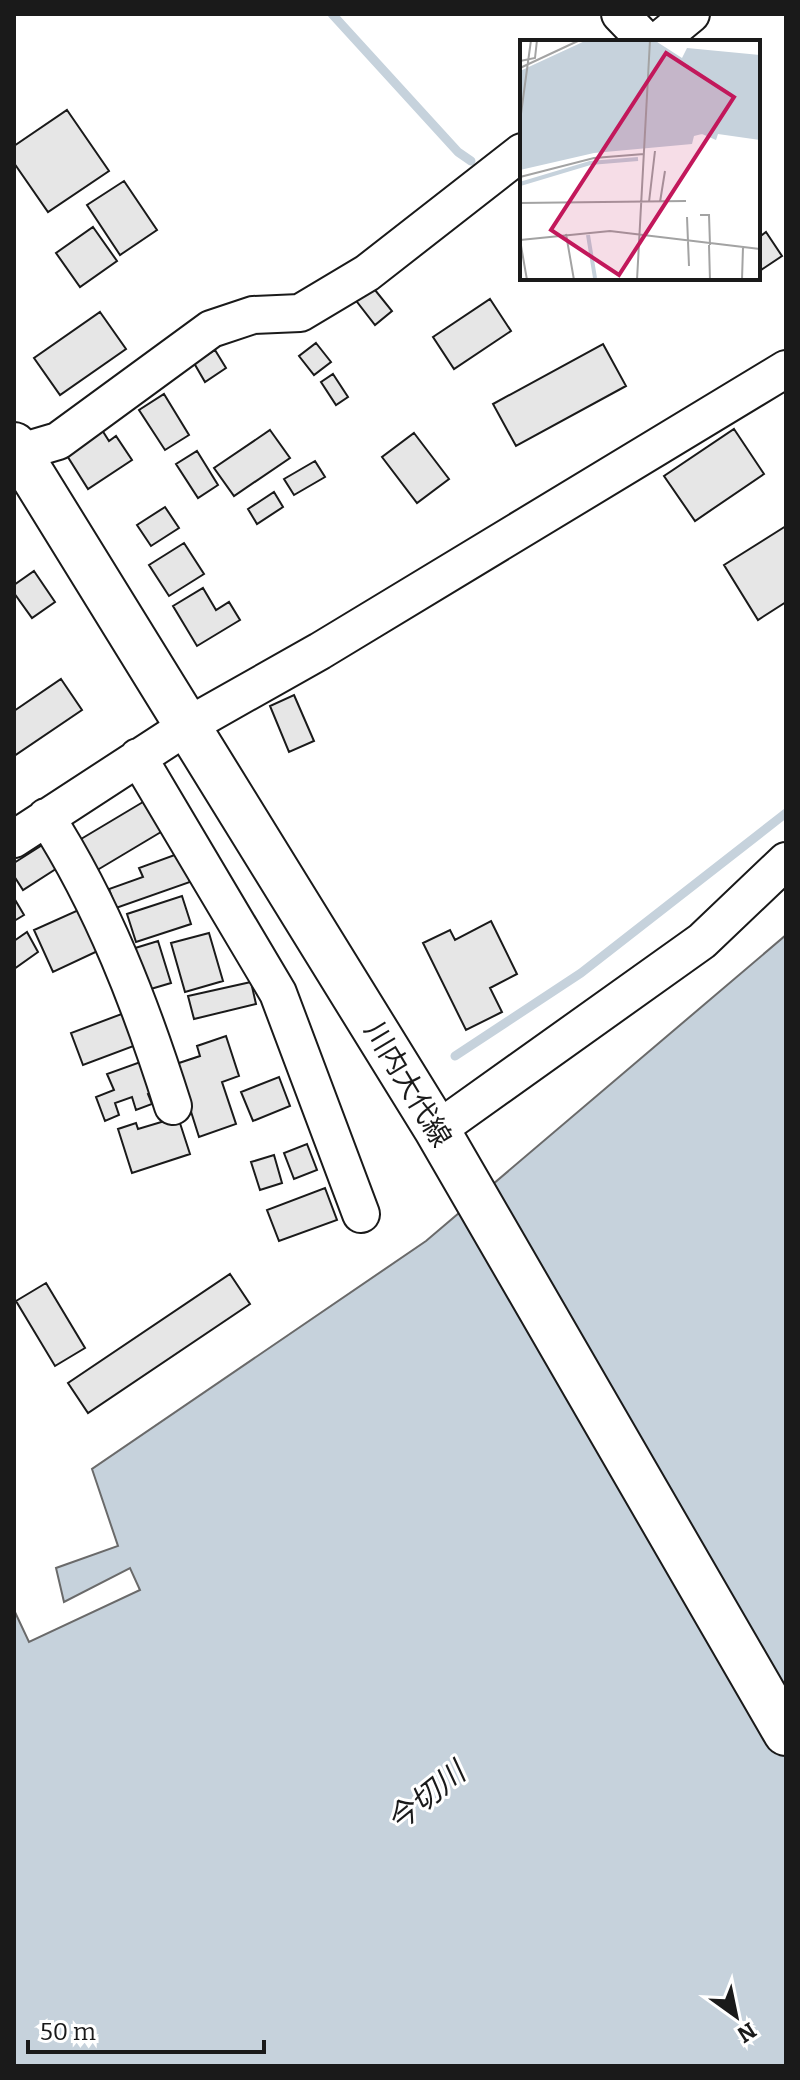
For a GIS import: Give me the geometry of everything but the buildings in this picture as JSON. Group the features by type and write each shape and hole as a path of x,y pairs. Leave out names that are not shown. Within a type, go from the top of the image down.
{"main road":[{"name":"川内大代線","path":"15,450 189,725 448,1148 786,1733"}],"street":[{"path":"620,14 645,40"},
{"path":"659,40 691,14"},
{"path":"15,450 58,441 211,329 253,315 300,313 367,273 520,154"},
{"path":"14,839 189,725 320,651 786,369"},
{"path":"138,757 278,993 361,1214"},
{"path":"46,817 75,862 140,1006 173,1106"},
{"path":"448,1148 702,941 786,861"}],"water":[{"name":"今切川","path":"786,935 786,2066 14,2066 14,1610 29,1642 140,1590 130,1568 64,1602 56,1568 118,1546 92,1469 426,1241"}],"waterway":[{"path":"332,14 458,152 471,161"},
{"path":"455,1056 581,973 786,813"}]}
